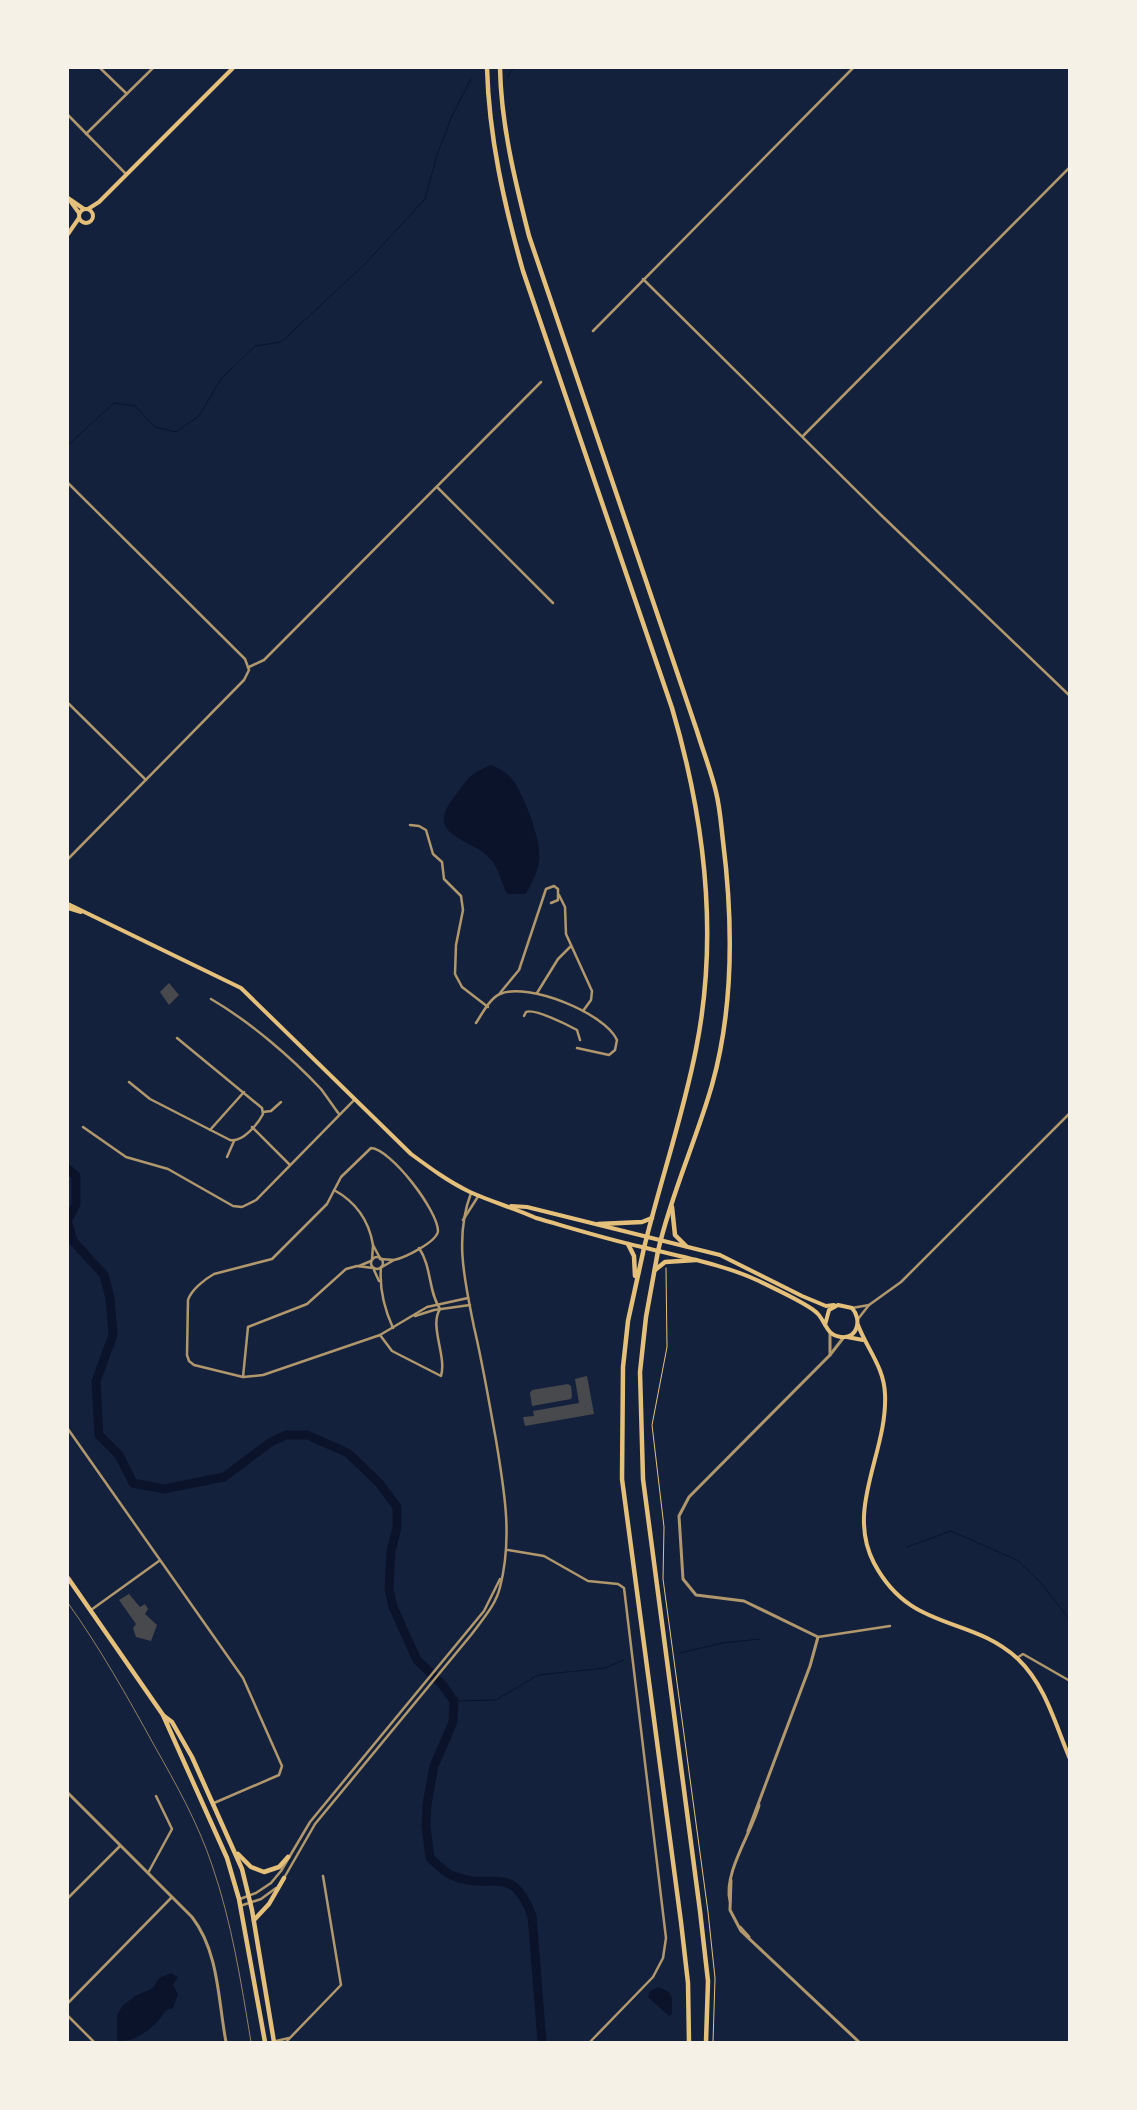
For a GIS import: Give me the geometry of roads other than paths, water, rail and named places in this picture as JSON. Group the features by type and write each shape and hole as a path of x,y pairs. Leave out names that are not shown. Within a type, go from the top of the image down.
{"highway":[{"path":"487,68 495,152 511,227 523,271 672,708 693,781 700,819 707,897 706,983 696,1050 634,1288 623,1367 622,1479 681,1922 688,1983 689,2042"},
{"path":"500,68 511,157 529,236 697,731 716,792 727,868 730,925 724,1019 712,1084 658,1251 640,1372 643,1479 708,1980 706,2042"},
{"path":"672,1203 675,1235 686,1246"},
{"path":"598,1224 642,1222 652,1218"},
{"path":"628,1244 634,1256 634,1288"},
{"path":"654,1271 665,1262 696,1260"},
{"path":"68,1578 163,1715 227,1858 239,1899 264,2042"},
{"path":"163,1715 172,1722 184,1742 234,1849 251,1903 273,2042"},
{"path":"234,1849 243,1861 264,1872 279,1867 288,1857"},
{"path":"254,1920 269,1904 284,1878"}],"main road":[{"path":"72,229 83,222 91,220 92,214 99,202 233,68"},
{"path":"69,199 92,214"},
{"path":"69,199 83,222"},
{"path":"68,234 79,216 86,209 99,202"},
{"path":"68,904 242,988 411,1154 439,1175 471,1192 536,1218 628,1244 696,1260 757,1280 817,1312 830,1333 863,1340"},
{"path":"68,908 83,912"},
{"path":"509,1206 527,1207 686,1246 733,1260 802,1296 826,1306 838,1304 852,1308 858,1318 858,1325 863,1340 874,1355 882,1373 885,1412 862,1518 866,1547 885,1582 918,1612 994,1642 1017,1658 1036,1681 1046,1699 1070,1759"},
{"path":"825,1325 826,1314 838,1304"},
{"path":"845,1337 856,1330 858,1325"}],"street":[{"path":"100,68 127,94"},
{"path":"86,134 153,68"},
{"path":"593,331 853,68"},
{"path":"68,115 126,174"},
{"path":"803,436 1070,168"},
{"path":"644,279 1070,696"},
{"path":"249,667 264,660 541,382"},
{"path":"68,483 238,652 249,667 247,677 68,858"},
{"path":"437,487 553,603"},
{"path":"68,703 146,780"},
{"path":"410,825 419,826 426,830 433,854 442,862 446,883 457,890 462,896 463,910 457,941 455,974 462,987 488,1007"},
{"path":"476,1023 519,970 546,889 550,886 556,886 564,904 564,926 592,993 590,1003 583,1011"},
{"path":"551,903 558,900 559,895"},
{"path":"537,993 558,960 571,946"},
{"path":"499,994 516,990 537,993 583,1011 610,1029 617,1038 618,1045 609,1055 577,1048"},
{"path":"211,999 226,1008 293,1062 321,1090 340,1114"},
{"path":"524,1016 526,1012 531,1010 556,1020 576,1030 580,1040"},
{"path":"177,1038 244,1092 263,1112"},
{"path":"129,1082 150,1099 234,1141 240,1139 260,1119 263,1112"},
{"path":"210,1130 244,1092"},
{"path":"83,1127 126,1158 168,1169 233,1206 250,1204 355,1099"},
{"path":"263,1112 271,1110 281,1102"},
{"path":"858,1318 870,1305 901,1282 1070,1113"},
{"path":"252,1127 290,1165"},
{"path":"227,1157 234,1141"},
{"path":"358,1266 382,1267 394,1260 406,1257 434,1239 438,1232 428,1204 399,1167 378,1150 371,1148 342,1177 327,1204 272,1259 207,1277 189,1296 187,1355 189,1362 194,1365 243,1376 267,1374 380,1335 414,1316 422,1309 468,1298"},
{"path":"334,1190 352,1203 366,1220 371,1230 373,1245 371,1260 380,1282"},
{"path":"240,1906 268,1896 284,1878 315,1824 471,1635 496,1600 508,1550 508,1522 499,1459 460,1250 462,1221 471,1192"},
{"path":"462,1221 479,1195"},
{"path":"373,1245 380,1258 382,1267 380,1282 384,1306 393,1328"},
{"path":"419,1248 428,1264 437,1304 440,1309"},
{"path":"243,1376 248,1327 307,1304 340,1272 371,1260 380,1258 394,1260"},
{"path":"414,1316 440,1309 470,1305"},
{"path":"852,1308 870,1305"},
{"path":"380,1335 392,1351 441,1376 443,1364 436,1320 440,1309"},
{"path":"830,1333 830,1355"},
{"path":"845,1337 830,1355 689,1497 679,1516 683,1579 696,1595 744,1601 818,1637 825,1638 890,1626"},
{"path":"68,1428 243,1678 282,1766 282,1772 279,1775 214,1803"},
{"path":"508,1550 544,1556 588,1581 618,1584 624,1588 626,1596 666,1938 663,1958 653,1977 590,2042"},
{"path":"91,1610 159,1560"},
{"path":"239,1899 249,1896 271,1883 281,1871 310,1822 467,1632 487,1606 502,1576"},
{"path":"818,1637 810,1666 754,1821 748,1831 732,1880 730,1910 739,1927 750,1939 859,2042"},
{"path":"1017,1658 1023,1654 1070,1681"},
{"path":"68,1792 204,1932 212,1959 226,2042"},
{"path":"148,1873 172,1829 156,1796"},
{"path":"68,1898 120,1846"},
{"path":"286,2042 340,1985 323,1876"},
{"path":"68,2003 172,1897"},
{"path":"68,2016 94,2042"},
{"path":"273,2042 290,2038"}],"water":[{"path":"491,765 504,772 515,783 524,800 536,832 539,853 538,865 526,894 507,894 493,862 485,854 455,836 448,830 444,822 446,811 466,781 478,771"},
{"path":"171,1973 178,1977 173,1985 178,1994 173,2008 166,2010 157,2022 145,2032 131,2039 117,2041 117,2016 122,2006 135,1996 153,1988 159,1978"},
{"path":"659,1987 669,1992 672,1998 672,2014 669,2016 648,1997 650,1991"}],"waterway":[{"path":"508,77 511,70 516,68"},
{"path":"68,445 114,403 135,406 155,427 176,432 199,416 221,379 255,346 281,342 365,264 425,199 437,155 452,116 471,79"},
{"path":"68,1169 76,1176 76,1204 68,1220"},
{"path":"68,1223 73,1241 104,1275 110,1298 113,1335 96,1381 99,1435 119,1455 133,1483 164,1489 224,1477 271,1442 286,1435 307,1435 348,1453 379,1483 397,1507 397,1527 391,1551 389,1590 393,1607 417,1660 441,1683 454,1701 453,1722 434,1766 427,1804 426,1826 430,1858 448,1874 465,1880 508,1883 516,1888 524,1899 532,1916 542,2042"},
{"path":"907,1547 951,1531 1017,1560 1041,1583 1070,1620"},
{"path":"680,1653 722,1643 760,1639"},
{"path":"454,1701 496,1700 538,1675 605,1668 624,1660"}],"railway":[{"path":"68,1603 123,1690 178,1789 200,1834 212,1865 225,1909 244,1997 251,2042"}]}
